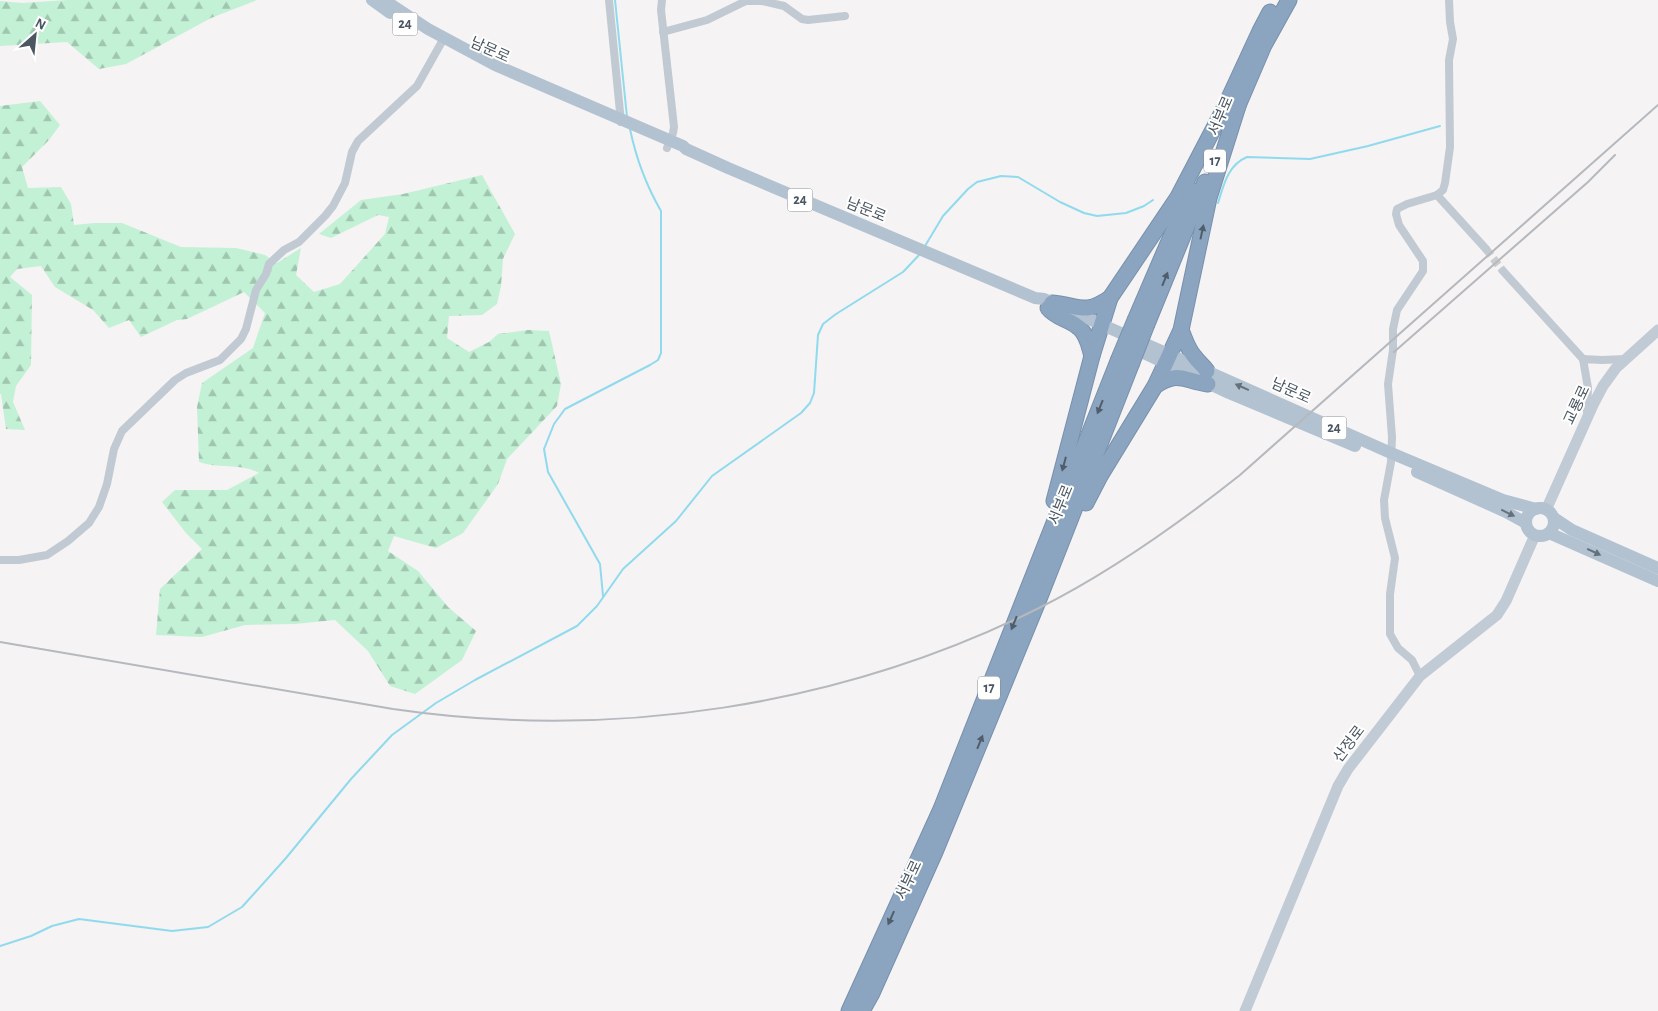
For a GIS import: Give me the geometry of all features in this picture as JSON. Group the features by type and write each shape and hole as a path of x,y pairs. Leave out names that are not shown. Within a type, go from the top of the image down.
{"highway":[{"name":"서부로","path":"863,1011 935,852 1124,363 1232,104 1260,31 1277,0"},
{"name":"서부로","path":"1232,104 1289,0"},
{"path":"1032,597 1092,356 1110,298 1178,197 1232,104"},
{"path":"1032,597 1100,476 1155,386 1182,330 1209,198 1232,104"},
{"path":"1092,356 1085,334 1079,327 1053,314 1050,305 1088,308 1100,305 1110,298"},
{"path":"1155,386 1173,377 1183,377 1196,382 1208,378 1203,365 1187,347 1182,330"},
{"name":"서부로","path":"848,1011 857,996 941,809 1032,597"}],"main road":[{"name":"남문로","path":"372,0 402,22 494,71 627,124 669,144 683,146 819,208 1036,298 1044,299 1050,305 1208,378 1391,457 1506,512 1526,523 1530,532 1535,535"},
{"name":"남문로","path":"384,0 442,42"},
{"name":"남문로","path":"1391,457 1504,500 1545,512 1658,581"},
{"path":"1526,523 1528,514 1545,512 1553,527 1543,536 1535,535"},
{"name":"남문로","path":"1549,532 1623,559 1658,568"}],"street":[{"path":"609,0 627,124"},
{"path":"662,0 663,32 674,127 669,144"},
{"path":"1420,676 1412,660 1398,648 1390,634 1390,594 1395,558 1385,518 1384,500 1391,457 1392,437 1388,384 1393,350 1393,329 1397,310 1423,271 1423,261 1399,224 1396,214 1397,209 1437,195 1443,190 1445,183 1450,147 1449,60 1453,38 1449,0"},
{"path":"663,32 707,20 746,1 762,1 784,6 802,19 808,20 845,16"},
{"path":"0,560 19,560 46,555 68,541 89,523 99,508 107,484 114,449 122,431 175,380 186,373 220,360 241,339 246,329 256,290 266,274 269,264 284,250 299,242 330,211 342,189 352,152 358,141 417,86 442,42"},
{"path":"1437,195 1486,249"},
{"path":"1503,271 1583,359 1588,388 1588,417"},
{"name":"교룡로","path":"1545,512 1603,386 1616,368 1658,330"},
{"path":"1583,359 1626,359"},
{"name":"산정로","path":"1245,1011 1338,786 1348,769 1420,676 1497,615 1506,601 1535,535"}],"green space":[{"path":"68,0 257,0 211,18 126,64 99,69 67,42 0,46 0,1 22,3"},
{"path":"40,101 60,125 49,140 22,167 28,188 61,187 71,204 74,225 122,223 181,247 236,248 265,255 277,263 301,248 296,275 314,292 340,284 385,234 389,217 378,215 331,238 319,234 361,200 403,194 482,175 515,234 503,259 501,286 497,304 482,315 449,316 447,338 469,352 489,342 498,334 528,330 549,331 561,384 557,406 507,459 498,484 463,533 436,548 394,536 388,551 418,571 448,607 476,631 462,660 415,694 390,686 368,651 335,620 295,624 245,625 202,637 156,635 160,589 202,549 186,533 162,502 175,490 227,490 259,473 245,468 199,462 197,407 202,383 253,348 265,313 244,292 187,319 177,320 141,337 129,320 109,328 93,310 55,287 41,266 17,269 10,277 32,295 31,365 16,386 13,402 25,430 6,429 0,394 0,106"}],"waterway":[{"path":"615,0 627,117"},
{"path":"1218,203 1231,170 1247,157 1310,159 1368,146 1440,126"},
{"path":"603,596 600,564 548,472 544,449 554,424 565,409 650,365 658,360 661,353 661,211 642,171 630,129"},
{"path":"925,246 943,216 968,189 977,182 1001,176 1018,177 1060,202 1084,213 1097,216 1126,213 1144,206 1153,200"},
{"path":"0,946 31,936 52,926 79,919 172,931 208,927 242,907 286,858 351,779 392,735 436,703 475,680 577,626 597,606 623,569 676,521 712,476 801,413 810,403 814,393 818,335 823,324 903,272 920,254"}],"tunnel":[{"path":"1486,249 1503,271"}],"railway":[{"path":"0,642 393,709 475,718 558,721 641,717 724,708 805,692 885,670 963,642 1039,608 1118,563 1192,512 1240,475 1658,105"},
{"path":"1394,352 1588,182 1615,155"}]}
